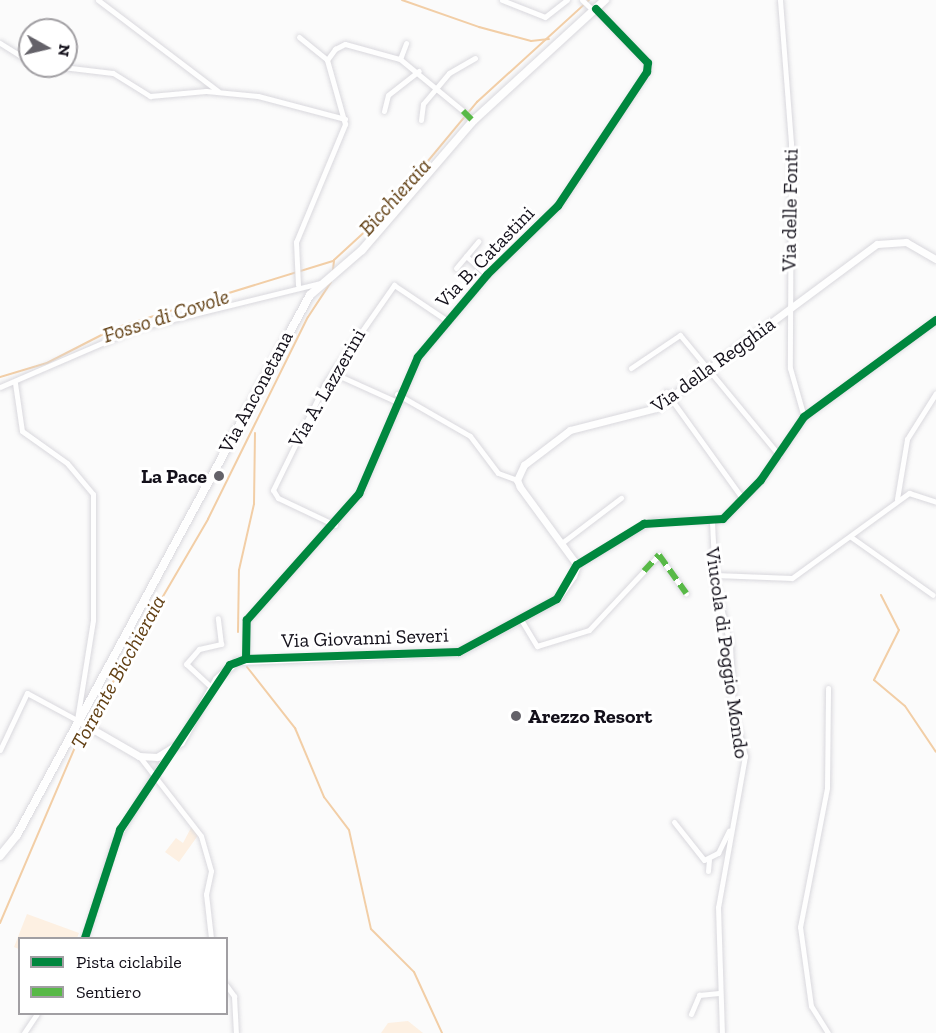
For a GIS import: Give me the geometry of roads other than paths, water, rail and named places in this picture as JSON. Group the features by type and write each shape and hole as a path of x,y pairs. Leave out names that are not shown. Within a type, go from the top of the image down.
{"main road":[{"name":"Via Anconetana","path":"0,856 17,835 80,722 305,302 324,282 339,271 473,121 605,0"}],"street":[{"path":"98,0 219,92"},
{"path":"502,0 545,16 567,0"},
{"path":"583,0 593,9"},
{"name":"Via delle Fonti","path":"780,0 791,143 787,210 792,307 790,368 804,417"},
{"name":"Via B. Catastini","path":"246,659 247,620 335,525 372,471 398,394 446,320 487,274 558,206 647,72 648,63 593,9"},
{"path":"297,282 294,270 296,242 345,119 327,60 299,37"},
{"path":"0,43 18,54"},
{"path":"400,59 406,43"},
{"path":"327,60 345,44 400,59 419,71 473,121"},
{"path":"421,120 423,104 437,87 475,58"},
{"path":"78,69 113,73 150,96 219,92 345,119"},
{"path":"384,111 388,95 419,71"},
{"path":"456,268 479,241"},
{"name":"Via della Regghia","path":"517,480 524,465 570,430 642,415 711,368 877,244 906,242 936,259"},
{"path":"466,256 487,274"},
{"path":"0,387 15,383 137,328 297,282 324,282"},
{"name":"Via A. Lazzerini","path":"335,525 278,498 273,490 333,373 394,285 446,320"},
{"path":"398,394 470,436 498,473 517,480 577,565 651,521 712,522 743,499 779,455 804,417 936,320"},
{"path":"631,368 680,335 711,368 779,455"},
{"path":"333,373 395,401"},
{"path":"15,383 22,431 67,462 96,503 93,620 80,722"},
{"path":"897,499 907,439 936,393"},
{"path":"668,396 743,499"},
{"path":"715,575 792,578 851,537 897,499 918,494 936,502"},
{"path":"562,542 621,498"},
{"name":"Viucola di Poggio Mondo","path":"712,522 715,575 730,645 733,712 746,756 718,907 722,1033"},
{"path":"851,537 933,595"},
{"path":"520,618 537,646 589,630 659,555 686,592"},
{"name":"Via Giovanni Severi","path":"246,659 438,656 459,652 564,593 577,565"},
{"path":"211,687 186,664 199,649 221,644 218,618"},
{"path":"86,937 114,843 166,755 181,742 211,687 230,665 246,659"},
{"path":"828,688 827,788 800,927 811,1006 828,1033"},
{"path":"0,750 27,693 139,756 156,771 161,786 195,820 208,853 211,937"},
{"path":"139,756 166,755"},
{"path":"708,871 709,860 721,849 734,815"},
{"path":"674,822 695,854 709,860"},
{"path":"228,987 234,996 236,1033"},
{"path":"691,1014 699,995 719,993"},
{"path":"24,1033 36,1015"}],"waterway":[{"path":"402,0 479,27 531,41 549,39"},
{"name":"Bicchieraia","path":"333,270 334,260 384,214 477,102 589,0"},
{"name":"Fosso di Covole","path":"0,377 47,363 115,328 333,261"},
{"name":"Torrente Bicchieraia","path":"0,923 75,747 208,519 308,317 331,282"},
{"path":"238,632 239,570 254,504 255,433"},
{"path":"881,595 899,630 874,680 905,706 936,752"},
{"path":"247,667 295,728 324,797 349,830 371,929 414,972 442,1033"}],"place":[{"name":"La Pace","path":"219,476"},
{"name":"Arezzo Resort","path":"516,716"}]}
